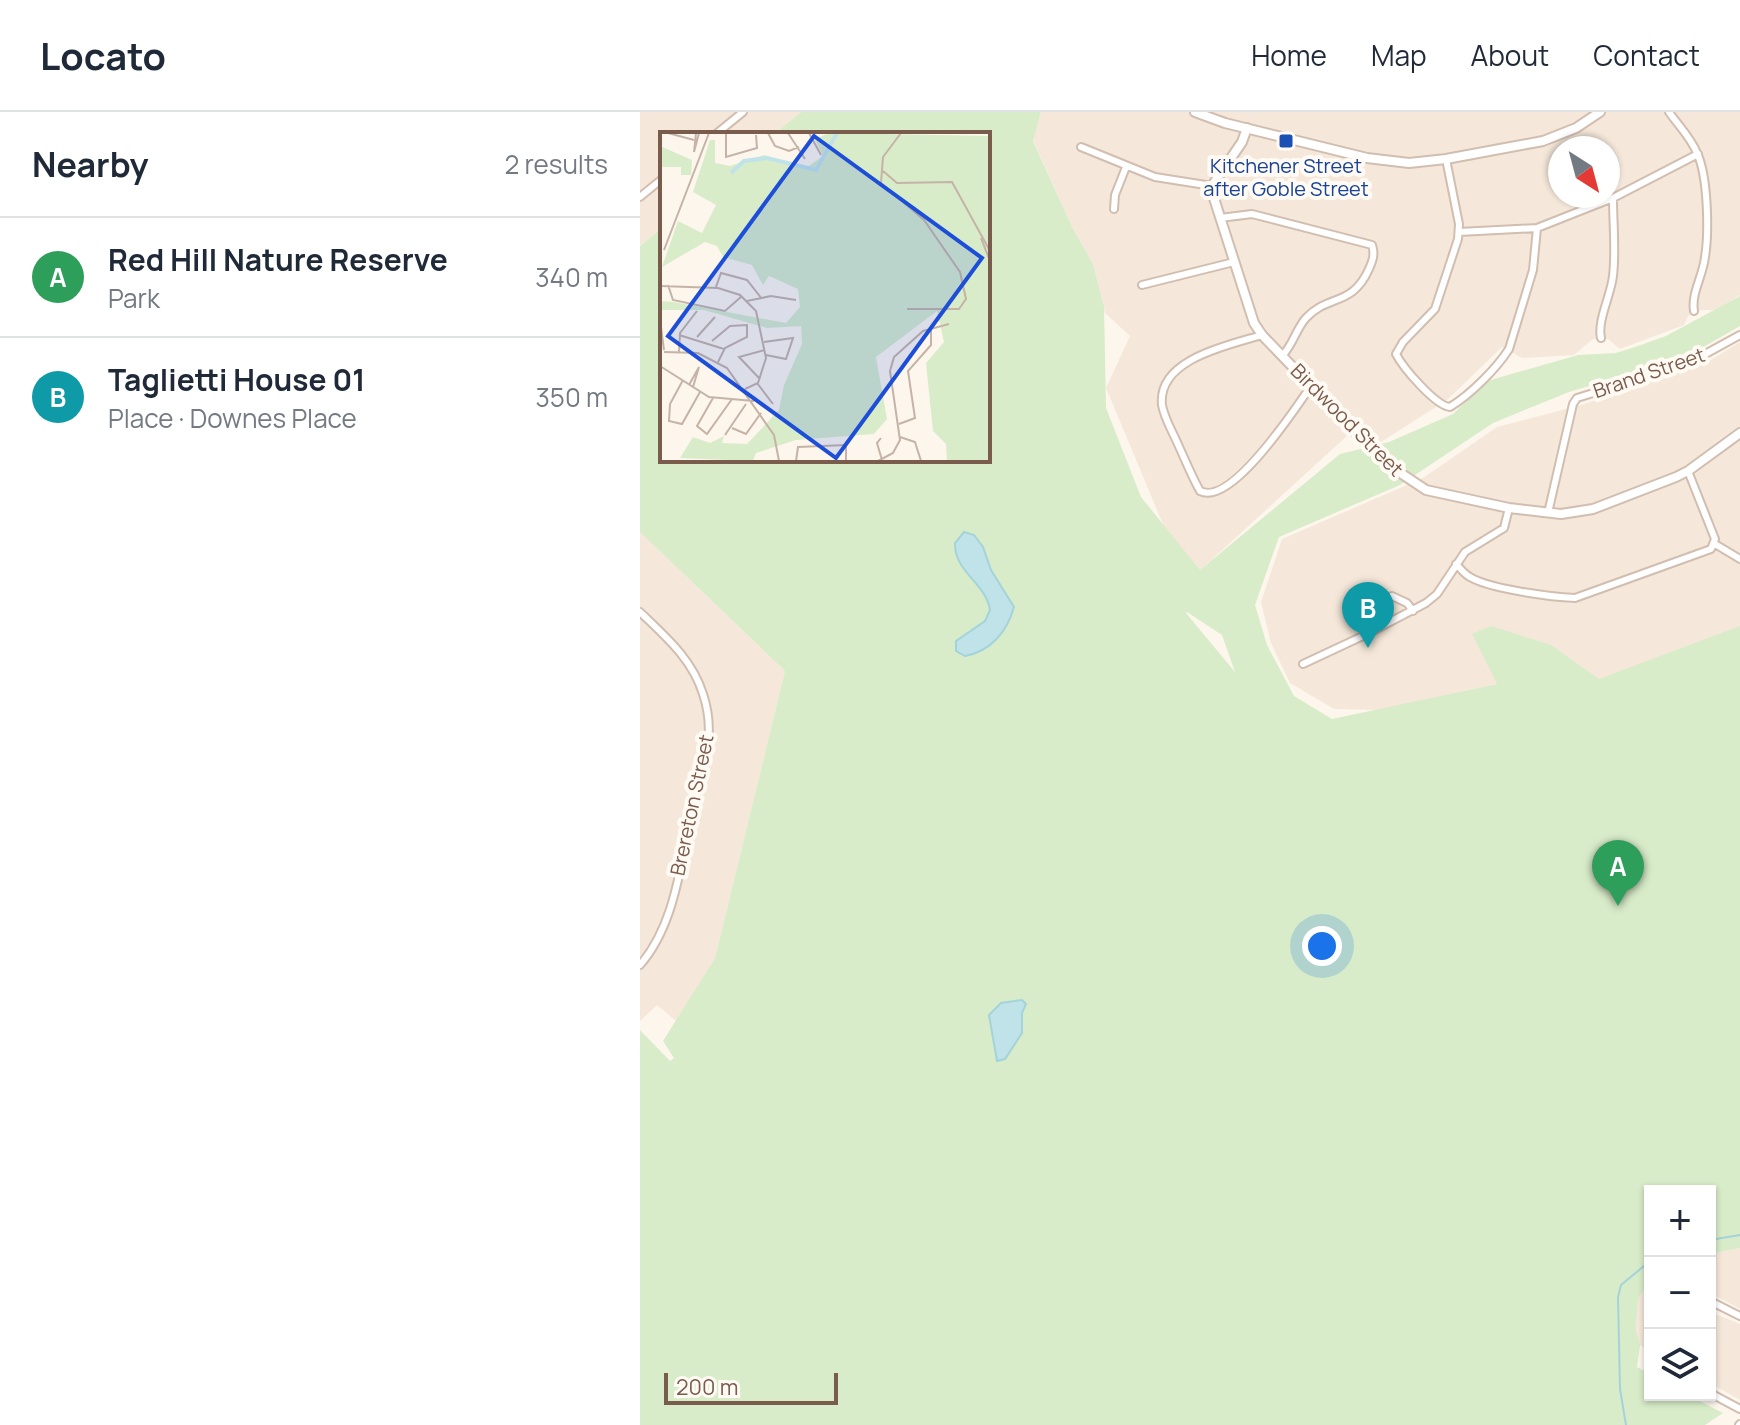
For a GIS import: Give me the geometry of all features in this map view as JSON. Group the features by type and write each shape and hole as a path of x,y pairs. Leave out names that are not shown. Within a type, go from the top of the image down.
{"street":[{"path":"718,132 743,112"},
{"path":"1195,112 1378,160 1409,163 1446,159 1560,136 1600,112"},
{"path":"1669,112 1698,154 1704,195 1706,242 1702,273 1693,300 1694,311"},
{"path":"1081,147 1155,177 1212,186 1242,142 1247,128"},
{"path":"1620,194 1698,154"},
{"path":"1446,159 1459,232 1435,309 1403,342 1396,354 1439,405 1446,407 1459,401 1502,360 1509,349 1533,270 1537,228"},
{"path":"1114,209 1115,195 1126,167"},
{"path":"640,197 660,181"},
{"name":"Birdwood Street","path":"1212,186 1254,323 1262,335 1384,462 1426,490 1548,513 1593,509 1688,471 1740,433"},
{"path":"1459,232 1537,228 1588,208"},
{"path":"1601,338 1601,323 1608,305 1613,271 1613,208"},
{"path":"1220,218 1252,214 1372,245 1373,259 1356,290 1348,297 1307,316 1282,356"},
{"path":"1142,285 1234,262"},
{"path":"1262,335 1195,358 1173,373 1166,383 1162,394 1165,416 1200,491 1207,495 1215,493 1248,468 1311,386"},
{"name":"Brand Street","path":"1548,513 1573,404 1577,398 1687,364 1740,335"},
{"path":"1688,471 1715,544 1740,559"},
{"path":"1303,664 1413,611 1437,594 1465,552 1504,528 1509,508"},
{"path":"1456,564 1465,574 1484,582 1575,598 1711,549 1715,544"},
{"path":"1365,635 1364,618 1374,601 1392,596 1407,603 1413,611"},
{"name":"Brereton Street","path":"640,612 681,652 697,675 709,723 704,766 670,907 656,944 640,965"},
{"path":"1716,1304 1740,1316"},
{"path":"1716,1396 1740,1409"}],"shaded area":[{"path":"640,112 801,112 776,132 660,132 660,230 640,246"},
{"path":"1041,112 1740,112 1740,295 1716,310 1701,310 1688,316 1684,325 1620,349 1608,339 1593,339 1574,355 1522,358 1502,347 1447,400 1381,442 1360,424 1196,574 1183,572 1106,388 1130,336 1105,313 1093,264 1072,227 1033,140"},
{"path":"1740,342 1740,684 1500,683 1381,710 1334,709 1290,683 1271,643 1261,602 1282,539 1423,478 1497,427 1581,405 1706,363"},
{"path":"640,532 785,671 715,958 676,1021 657,1005 640,1021"},
{"path":"1740,1248 1740,1309 1716,1296 1716,1253"},
{"path":"1644,1290 1644,1347 1640,1345 1636,1330 1638,1299"},
{"path":"1716,1314 1740,1324 1740,1400 1716,1386"}],"green space":[{"path":"801,112 1041,112 1033,141 1072,227 1093,264 1104,307 1106,408 1141,497 1200,570 1340,454 1389,442 1453,414 1487,381 1578,355 1616,353 1638,346 1666,336 1740,296 1740,326 1686,357 1569,392 1493,423 1400,485 1279,537 1255,605 1267,645 1294,696 1332,719 1497,684 1472,634 1491,626 1551,645 1599,679 1740,626 1740,1248 1716,1253 1716,1185 1644,1185 1644,1290 1638,1299 1636,1330 1640,1345 1637,1367 1644,1371 1644,1401 1700,1401 1723,1413 1705,1425 640,1425 640,1030 670,1061 674,1058 663,1041 715,958 785,671 640,532 640,246 660,230 660,462 990,462 990,132 776,132","holes":["1186,613 1222,635 1235,672"]}],"water":[{"path":"964,532 974,535 983,547 991,570 1014,607 997,639 983,650 965,656 956,651 956,641 985,621 990,610 983,592 959,562 956,553 955,543"},
{"path":"1022,1000 1026,1004 1022,1013 1022,1033 1005,1059 997,1061 989,1015 1001,1003"}],"waterway":[{"path":"1716,1239 1740,1235"},
{"path":"1626,1425 1620,1389 1618,1297 1621,1285 1644,1266"}],"place":[{"name":"Kitchener Street after Goble Street","path":"1286,141"},
{"name":"Taglietti House 01","path":"1368,648"},
{"name":"Red Hill Nature Reserve","path":"1618,906"}]}
